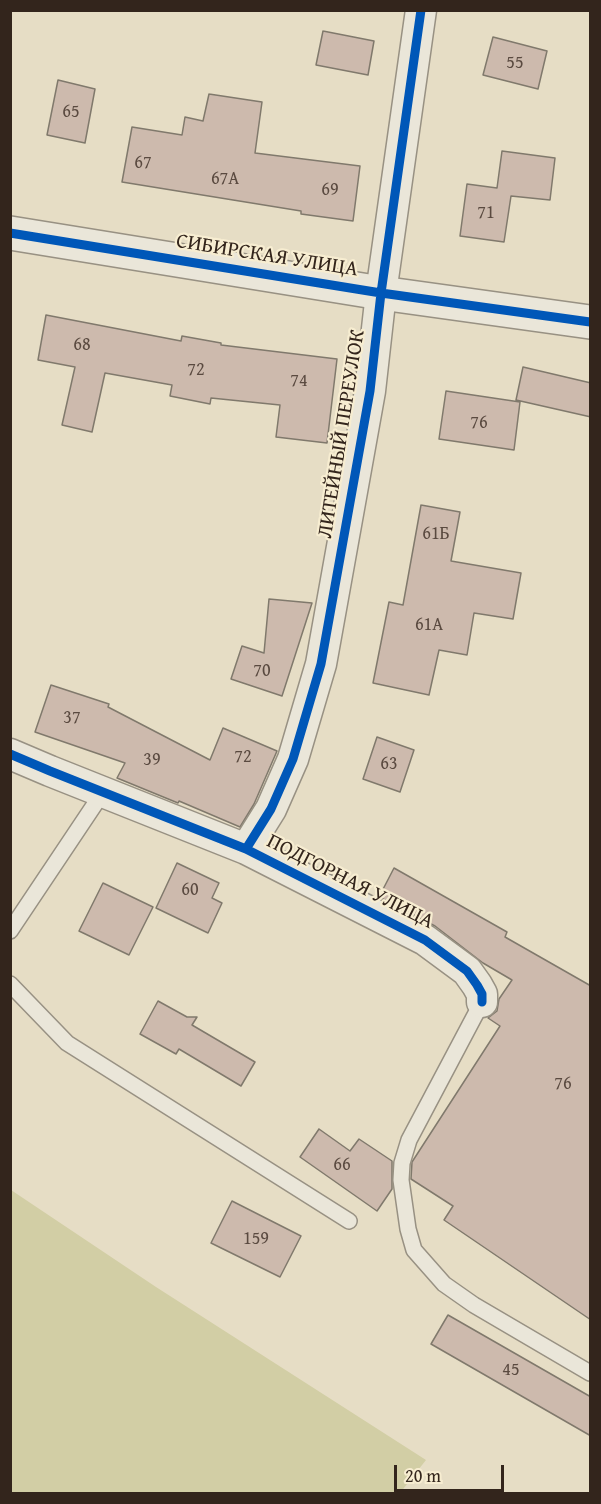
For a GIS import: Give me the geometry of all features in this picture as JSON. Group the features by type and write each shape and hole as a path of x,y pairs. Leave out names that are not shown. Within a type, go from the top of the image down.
{"street":[{"name":"ЛИТЕЙНЫЙ ПЕРЕУЛОК","path":"246,849 271,809 293,759 321,664 370,391 381,293 422,10"},
{"name":"СИБИРСКАЯ УЛИЦА","path":"10,233 381,293 591,322"},
{"name":"ПОДГОРНАЯ УЛИЦА","path":"10,754 246,849 425,940 467,971 482,994 482,1002"}],"lane":[{"path":"10,931 103,792"},
{"path":"10,984 67,1043 349,1221"},
{"path":"482,1002 409,1140 402,1163 401,1180 408,1229 414,1250 444,1284 474,1305 591,1373"}],"shaded area":[{"path":"11,1190 156,1287 426,1460 400,1493 11,1493"}],"building":[{"path":"323,31 374,41 368,75 316,65"},
{"path":"493,37 547,51 538,89 483,75"},
{"path":"58,80 95,89 85,143 47,135"},
{"path":"209,94 262,102 255,153 360,166 353,221 122,182 132,127 182,135 185,117 203,121"},
{"path":"502,151 555,158 550,200 511,196 504,242 460,236 467,184 497,188"},
{"path":"46,315 181,341 182,336 221,343 221,345 337,359 327,443 276,437 280,405 211,398 210,404 170,396 172,385 105,373 92,432 62,425 75,367 38,360"},
{"path":"523,367 591,383 591,417 516,400"},
{"path":"446,391 520,402 514,450 439,439"},
{"path":"421,505 460,512 451,561 521,573 513,619 474,613 467,655 439,650 429,695 373,683 389,602 403,605"},
{"path":"269,599 312,603 282,696 231,679 242,646 264,653"},
{"path":"51,685 109,704 108,707 210,760 223,728 277,751 254,804 240,827 117,778 125,763 35,732"},
{"path":"377,737 414,750 400,792 363,779"},
{"path":"177,863 219,883 212,898 222,903 208,933 156,908"},
{"path":"394,868 507,932 505,937 591,986 591,1320 444,1220 453,1206 411,1179 412,1162 500,1026 488,1018 497,1011 499,999 512,980 483,963 435,926 379,897"},
{"path":"103,883 153,907 129,955 79,931"},
{"path":"158,1001 187,1017 197,1017 192,1025 255,1062 241,1086 179,1049 176,1054 140,1034"},
{"path":"319,1129 350,1151 359,1139 392,1161 392,1189 377,1211 300,1157"},
{"path":"232,1201 301,1236 280,1277 211,1243"},
{"path":"448,1315 591,1397 591,1436 431,1344"}],"cycle path":[{"path":"246,849 271,809 293,759 321,664 370,391 381,293 421,10"},
{"path":"10,233 381,293 590,322"},
{"path":"10,754 246,849 425,940 467,971 482,994 482,1002"}]}
